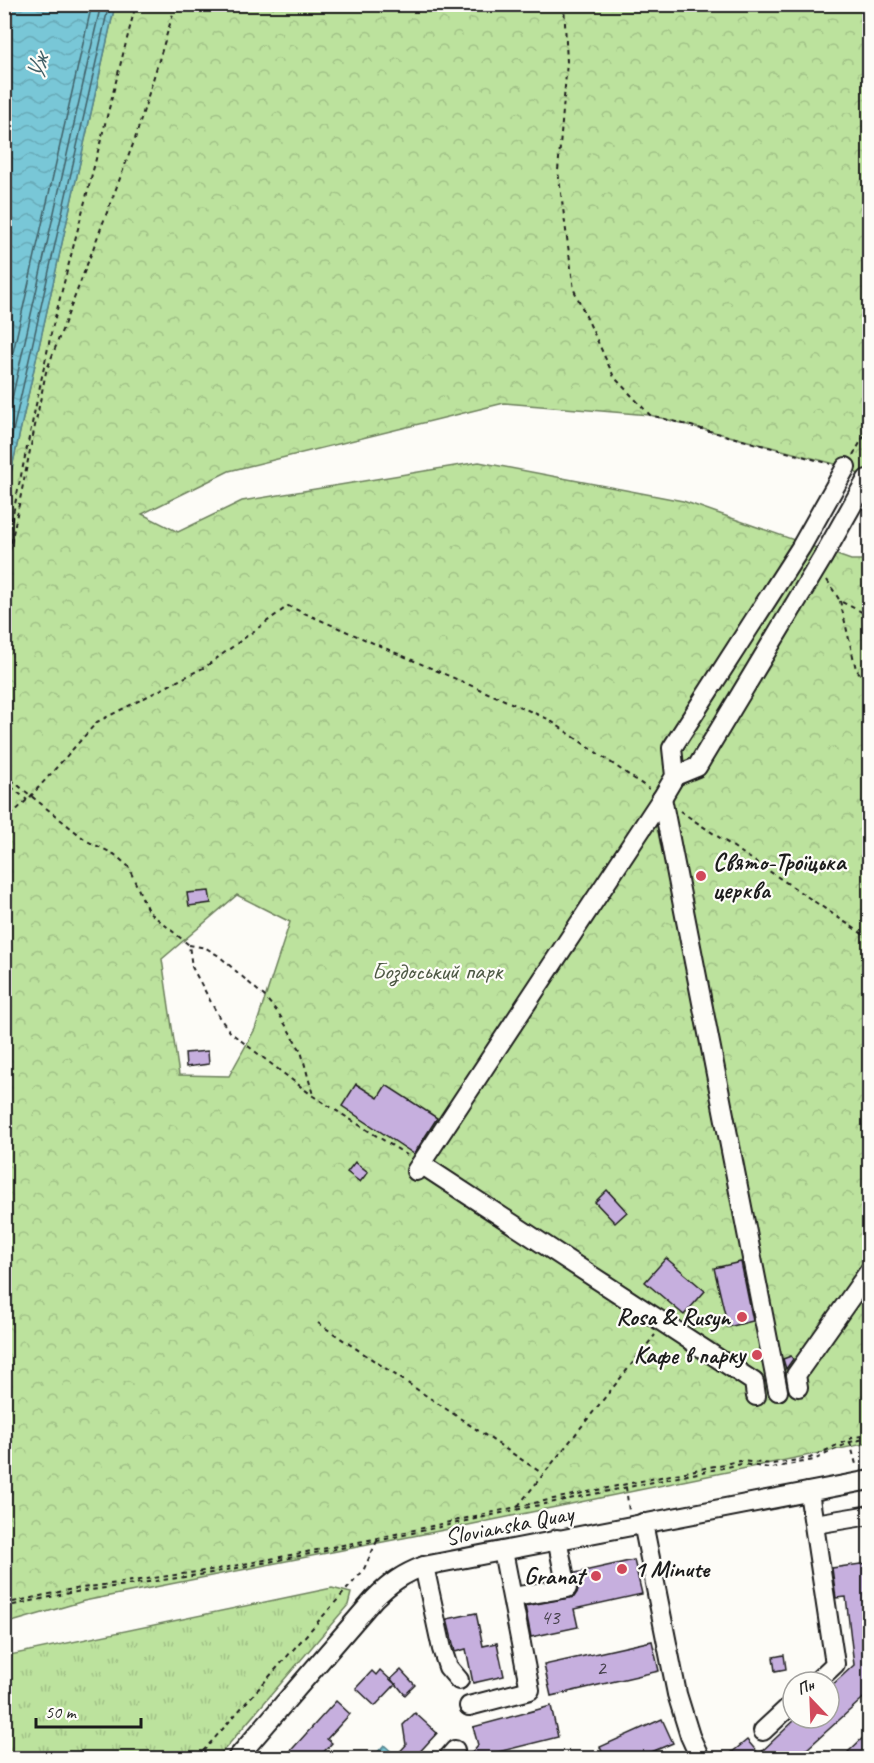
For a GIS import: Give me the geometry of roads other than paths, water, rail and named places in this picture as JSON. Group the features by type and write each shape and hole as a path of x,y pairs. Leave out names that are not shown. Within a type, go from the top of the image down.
{"street":[{"path":"756,1396 754,1382 419,1168 662,798 675,776 672,748 801,547 846,468"},
{"path":"675,776 697,767 867,479"},
{"path":"662,798 778,1391"},
{"path":"798,1387 796,1375 870,1270"},
{"name":"Slovianska Quay","path":"237,1758 374,1599 392,1581 424,1566 558,1539 636,1517 809,1492 865,1481"},
{"path":"809,1492 835,1664 829,1670"},
{"path":"815,1524 870,1515"},
{"path":"636,1517 677,1694 690,1736 700,1758"},
{"path":"513,1597 567,1588 558,1539"},
{"path":"469,1706 530,1690 503,1551"},
{"path":"424,1566 442,1649 448,1666 459,1680"},
{"path":"763,1731 781,1714"}],"water":[{"name":"Уж","path":"5,5 115,5 5,499 4,8"},
{"path":"384,1745 396,1756 394,1758 381,1758 376,1754"}],"place":[{"name":"Свято-Троїцька церква","path":"701,876"},
{"name":"Rosa & Rusyn","path":"742,1317"},
{"name":"Кафе в парку","path":"757,1355"},
{"name":"1 Minute","path":"622,1569"},
{"name":"Granat","path":"596,1576"}],"park label":[{"name":"Боздоський парк","path":"437,971"}]}
